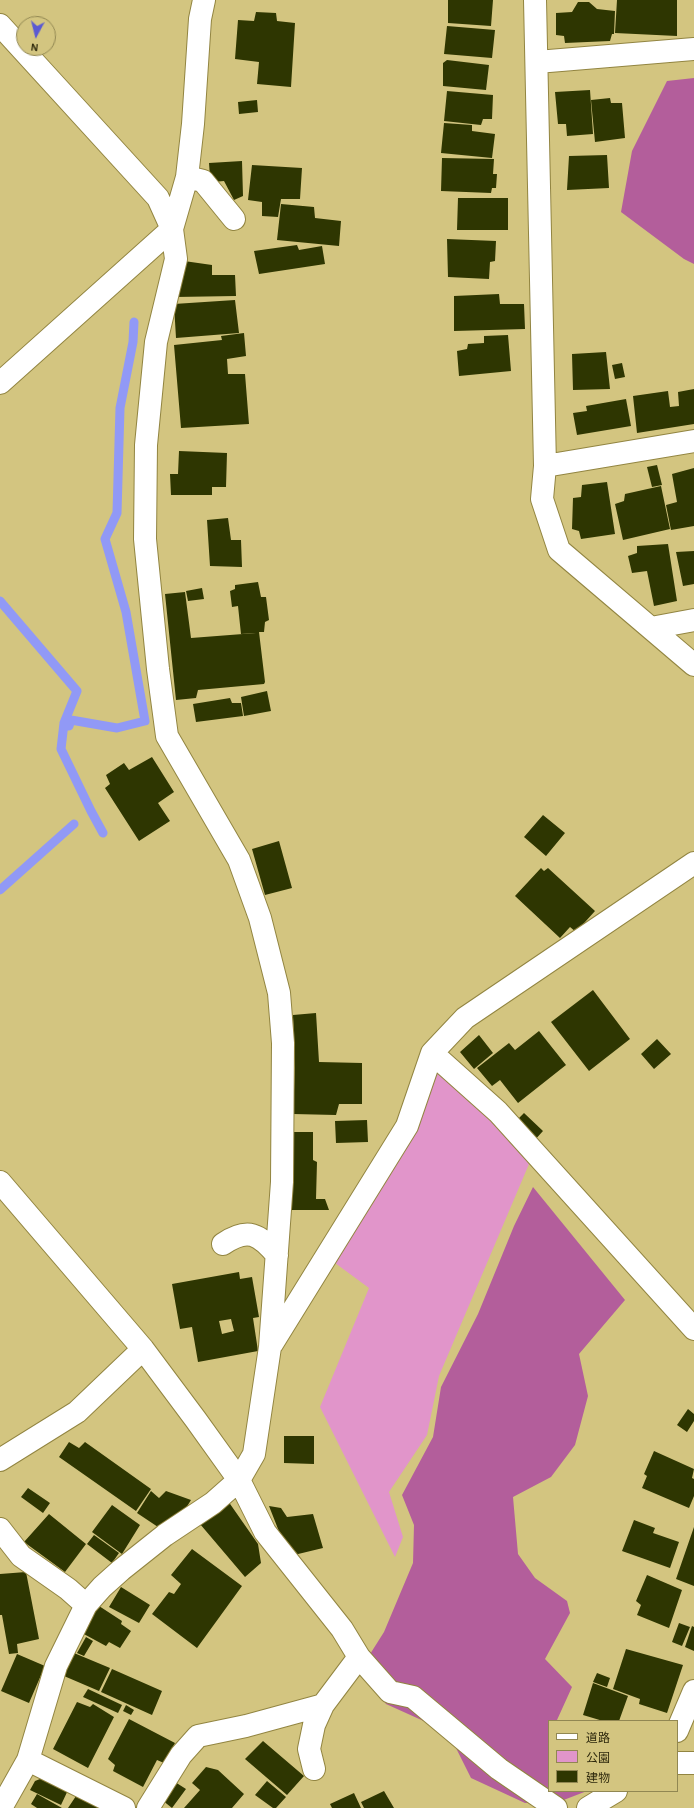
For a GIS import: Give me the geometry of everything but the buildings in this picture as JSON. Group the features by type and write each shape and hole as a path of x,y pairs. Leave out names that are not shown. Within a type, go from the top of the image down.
{"street":[{"path":"0,383 172,229 187,177 193,124 200,19 204,0"},
{"path":"535,0 545,466 542,499 559,550 694,665"},
{"path":"0,25 158,198 172,229 176,259 156,342 146,445 144,539 158,669 167,736 238,860 260,918 279,993 283,1043 284,1105 282,1182 270,1347 254,1454 239,1480 213,1503 165,1535 121,1570 102,1587 86,1605 56,1666 28,1760 1,1808"},
{"path":"537,62 694,48"},
{"path":"187,177 203,181 234,219"},
{"path":"545,466 694,441"},
{"path":"651,628 694,620"},
{"path":"270,1347 407,1126 432,1053 464,1018 694,863"},
{"path":"432,1053 498,1112 694,1329"},
{"path":"0,1182 143,1349 239,1480 265,1532 342,1629 359,1657 390,1692 413,1697 499,1769 556,1808"},
{"path":"224,1244 236,1235 249,1234 264,1240 277,1255"},
{"path":"0,1460 77,1412 143,1349"},
{"path":"0,1529 21,1556 68,1589 86,1605"},
{"path":"314,1769 309,1749 314,1725 323,1704 359,1657"},
{"path":"678,1729 694,1691"},
{"path":"148,1808 181,1754 198,1736 246,1726 323,1704"},
{"path":"28,1760 124,1808"},
{"path":"678,1763 694,1763"},
{"path":"588,1808 614,1792"}],"green space":[{"path":"434,1064 497,1125 529,1164 439,1376 427,1435 389,1492 403,1537 395,1557 320,1407 369,1288 331,1260"}],"shaded area":[{"path":"694,78 694,264 684,259 621,212 632,151 667,81"},
{"path":"533,1187 625,1300 579,1354 588,1396 575,1445 551,1477 513,1497 518,1554 535,1578 567,1601 570,1613 545,1659 572,1687 557,1720 548,1720 548,1792 584,1792 561,1801 525,1803 471,1778 448,1732 386,1704 360,1670 384,1632 413,1563 414,1525 402,1495 433,1437 441,1387 478,1314 514,1226"}],"waterway":[{"path":"69,726 71,720 117,728 145,721 126,612 105,539 117,513 120,408 133,342 134,322"},
{"path":"0,601 77,691 64,723 61,749 103,833"},
{"path":"0,890 74,824"}]}
